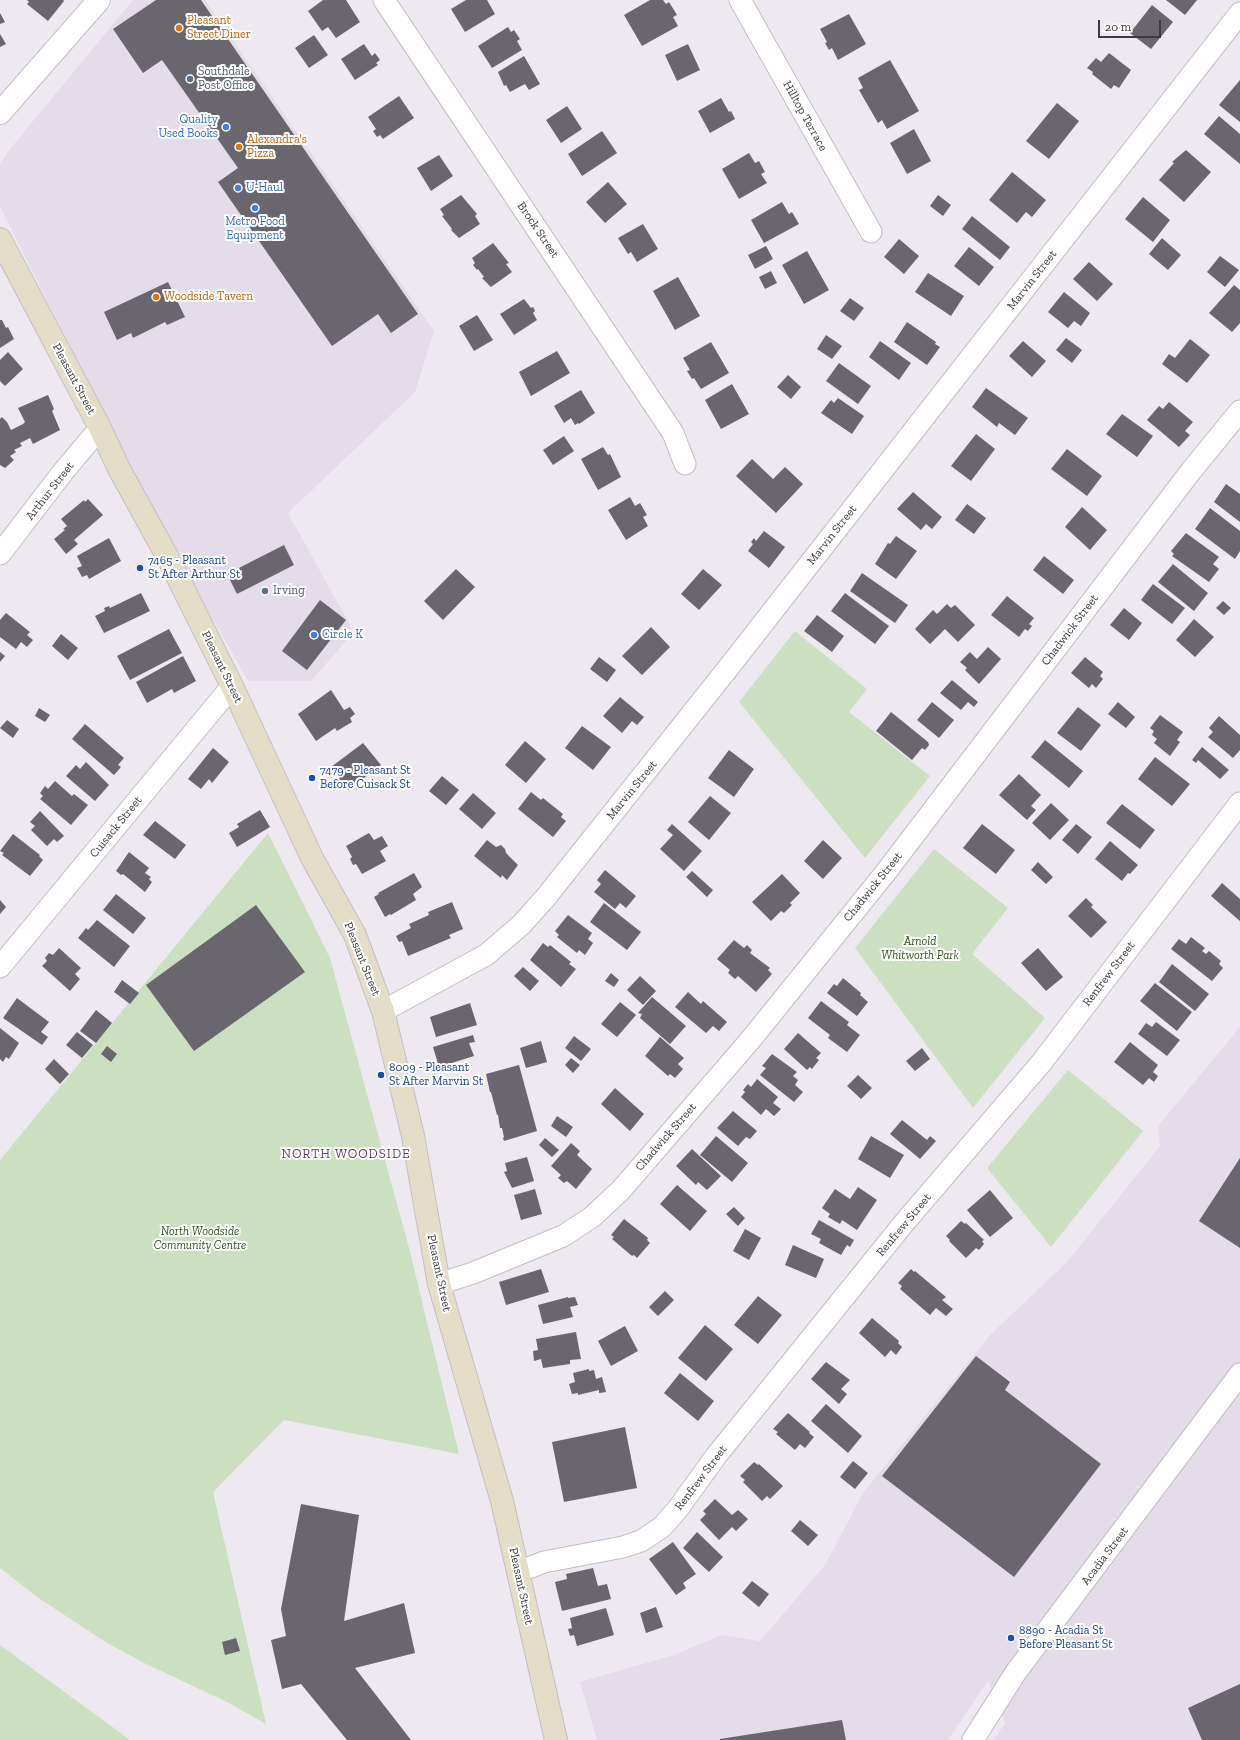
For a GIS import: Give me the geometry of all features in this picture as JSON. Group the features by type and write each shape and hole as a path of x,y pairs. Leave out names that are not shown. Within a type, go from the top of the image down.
{"main road":[{"name":"Pleasant Street","path":"0,239 100,428 119,469 167,556 232,686 312,858 355,935 383,1011 413,1136 439,1284 502,1501 556,1740"}],"street":[{"path":"0,113 99,0"},
{"name":"Brock Street","path":"384,0 673,433 685,464"},
{"name":"Hilltop Terrace","path":"740,0 871,232"},
{"name":"Marvin Street","path":"383,1011 486,955 521,925 546,897 729,667 1240,14"},
{"name":"Chadwick Street","path":"439,1284 473,1273 563,1236 592,1217 621,1190 752,1038 886,872 1191,471 1240,411"},
{"name":"Arthur Street","path":"0,554 63,472 100,428"},
{"name":"Cuisack Street","path":"0,967 232,686"},
{"name":"Renfrew Street","path":"518,1572 544,1562 623,1548 641,1542 662,1527 677,1510 716,1456 899,1230 1042,1062 1240,803"},
{"name":"Acadia Street","path":"973,1740 1016,1672 1240,1374"}],"shaded area":[{"path":"133,0 205,0 434,331 415,392 288,513 354,632 311,681 248,681 173,549 0,207 0,164 10,149"},
{"path":"1240,1027 1240,1740 994,1740 1005,1723 988,1681 948,1740 597,1740 580,1682 674,1655 721,1635 760,1641 825,1565 863,1493 990,1335 1067,1262 1160,1146 1158,1126"}],"green space":[{"path":"795,631 867,689 849,712 930,776 865,858 739,702"},
{"name":"North Woodside Community Centre","path":"268,833 330,958 409,1248 459,1454 284,1420 213,1492 266,1724 227,1702 146,1664 107,1643 37,1597 0,1568 0,1160"},
{"name":"Arnold Whitworth Park","path":"934,849 1008,908 972,954 1045,1018 973,1108 855,948"},
{"path":"1068,1070 1143,1131 1051,1247 987,1168"},
{"path":"0,1645 129,1739 0,1740"}],"building":[{"path":"27,0 64,1 48,21 27,4 29,2"},
{"path":"156,0 201,0 418,314 391,333 378,314 332,346 218,182 238,168 162,60 143,73 113,29"},
{"path":"323,0 346,0 360,22 336,38 328,27 322,31 308,11"},
{"path":"466,0 487,0 495,14 465,32 451,9"},
{"path":"650,0 663,0 666,4 669,2 677,15 673,17 678,26 642,46 624,15"},
{"path":"1166,0 1197,0 1185,15"},
{"path":"1152,5 1173,22 1151,49 1130,33"},
{"path":"0,13 5,22 0,24"},
{"path":"849,14 866,44 838,60 832,48 829,50 825,43 827,42 820,29"},
{"path":"508,27 511,32 514,30 520,39 517,41 522,50 492,68 478,46"},
{"path":"0,34 6,44 0,47"},
{"path":"314,35 328,55 309,68 295,48"},
{"path":"364,44 372,56 375,53 380,60 376,63 378,65 355,80 341,59"},
{"path":"688,44 700,70 677,81 665,55"},
{"path":"1109,53 1131,70 1119,88 1114,85 1111,89 1092,74 1093,72 1087,68 1096,58 1101,62"},
{"path":"524,56 540,84 529,90 525,84 510,92 506,85 504,86 498,72"},
{"path":"890,60 919,111 887,129 882,120 878,123 859,90 863,88 858,78"},
{"path":"1240,80 1240,122 1219,105"},
{"path":"399,96 414,118 383,139 380,135 377,137 373,131 376,129 368,117"},
{"path":"721,98 735,119 710,133 698,111"},
{"path":"1057,103 1079,121 1049,159 1026,141"},
{"path":"567,106 582,129 561,143 546,120"},
{"path":"1219,116 1240,134 1240,164 1204,134"},
{"path":"914,129 931,161 907,174 890,143"},
{"path":"602,131 617,153 582,176 568,154"},
{"path":"1186,150 1211,172 1184,202 1159,180 1174,163 1172,162"},
{"path":"749,153 755,163 759,161 765,172 761,174 767,183 739,199 722,169"},
{"path":"439,155 453,176 431,191 417,168"},
{"path":"1012,172 1046,200 1032,217 1026,212 1017,223 989,200"},
{"path":"608,182 627,204 605,223 586,202"},
{"path":"461,195 477,214 475,216 480,224 459,238 451,230 452,229 442,216 444,215 440,209"},
{"path":"938,195 951,205 943,216 930,206"},
{"path":"1143,197 1170,220 1153,242 1125,219"},
{"path":"782,202 789,214 792,212 799,224 764,243 751,220"},
{"path":"972,216 1010,247 1000,260 962,229"},
{"path":"643,224 658,249 637,262 631,252 628,254 618,238"},
{"path":"1162,238 1181,255 1168,270 1149,254"},
{"path":"899,239 919,256 904,274 884,257"},
{"path":"493,243 509,263 506,264 512,272 491,287 482,278 484,277 478,269 477,270 473,265 475,263 472,258"},
{"path":"766,246 773,259 755,269 748,255"},
{"path":"969,247 994,267 979,286 954,266"},
{"path":"807,251 829,290 804,304 782,265"},
{"path":"1220,256 1239,270 1225,287 1207,272"},
{"path":"1089,262 1113,284 1097,301 1073,279"},
{"path":"771,271 777,283 765,289 759,277"},
{"path":"928,273 964,296 951,316 915,292"},
{"path":"678,277 700,316 675,330 653,291"},
{"name":"Woodside Tavern","path":"168,282 185,317 167,325 165,322 133,338 131,333 117,340 104,312"},
{"path":"1234,285 1240,290 1240,323 1232,332 1209,313"},
{"path":"1064,292 1090,313 1081,326 1074,321 1068,328 1048,312"},
{"path":"850,298 864,308 854,321 840,311"},
{"path":"524,299 531,308 533,307 535,311 533,313 537,320 514,335 500,314"},
{"path":"477,315 493,340 474,351 459,326"},
{"path":"0,320 2,320 6,328 8,327 14,339 0,348"},
{"path":"907,322 936,342 935,344 940,347 927,365 894,342"},
{"path":"826,335 842,346 832,359 817,349"},
{"path":"1066,338 1082,350 1072,363 1056,350"},
{"path":"1190,339 1210,355 1187,383 1162,364 1169,354 1175,358"},
{"path":"880,341 911,363 899,380 869,357"},
{"path":"1023,341 1046,361 1032,377 1009,356"},
{"path":"711,342 729,373 701,389 694,378 692,379 687,371 690,370 683,358"},
{"path":"557,351 570,373 531,396 519,372"},
{"path":"8,352 23,369 5,386 0,381 0,360"},
{"path":"839,363 871,386 858,404 826,381"},
{"path":"788,375 801,387 791,399 777,387"},
{"path":"732,384 749,414 721,429 705,400"},
{"path":"986,388 1028,418 1015,435 999,423 997,427 972,407"},
{"path":"581,390 595,413 579,424 578,423 575,425 571,418 564,423 554,406"},
{"path":"48,395 54,409 52,411 60,430 33,444 30,438 20,443 22,446 14,450 16,452 10,456 14,460 5,468 0,465 0,419 2,417 7,422 11,430 23,424 25,422 18,408"},
{"path":"838,398 864,416 852,434 821,413 831,400 834,403"},
{"path":"1169,402 1193,422 1185,431 1190,435 1179,447 1147,420 1159,406 1163,409"},
{"path":"1122,414 1153,436 1137,457 1106,434"},
{"path":"976,434 995,449 971,481 951,466"},
{"path":"564,436 574,451 553,465 543,450"},
{"path":"603,447 608,455 610,454 621,477 598,490 581,459"},
{"path":"1067,449 1102,476 1087,496 1051,469"},
{"path":"752,459 773,479 785,467 803,484 776,513 736,476"},
{"path":"1226,484 1240,494 1240,522 1214,502"},
{"path":"913,492 942,517 932,529 926,524 921,530 897,509"},
{"path":"630,497 635,506 640,503 647,515 643,517 648,526 626,540 608,510"},
{"path":"88,499 103,515 74,540 78,544 66,554 54,539 65,530 63,529 67,526 61,519 84,500 85,502"},
{"path":"967,504 986,518 974,534 955,520"},
{"path":"1082,507 1107,530 1090,550 1065,527"},
{"path":"1210,508 1240,531 1240,551 1235,559 1195,529"},
{"path":"764,531 785,547 769,568 748,551 753,544 751,542 754,538 756,541"},
{"path":"1186,533 1219,557 1213,564 1219,569 1209,582 1172,556 1174,554 1171,551"},
{"path":"896,536 917,551 896,579 875,564 888,543 890,544"},
{"path":"109,538 121,561 89,579 87,575 82,577 77,568 82,566 77,556"},
{"path":"284,545 294,565 237,594 227,574"},
{"path":"1044,556 1074,580 1063,594 1033,570"},
{"path":"1173,564 1208,593 1194,611 1158,582"},
{"path":"456,569 475,587 443,620 424,601"},
{"path":"703,569 722,585 699,610 681,594"},
{"path":"862,573 908,605 895,623 850,591"},
{"path":"1153,584 1185,608 1172,624 1141,600"},
{"path":"141,593 150,611 104,633 95,616 105,611 104,608 109,606 110,608"},
{"path":"845,593 889,626 875,644 831,611"},
{"path":"1007,596 1034,618 1029,624 1032,626 1028,631 1025,629 1019,637 991,615"},
{"name":"Circle K","path":"320,600 346,620 307,670 282,651"},
{"path":"1223,601 1231,608 1224,615 1216,608"},
{"path":"947,604 951,608 955,605 975,625 958,642 945,629 930,644 915,629 933,610 937,614"},
{"path":"1124,608 1142,623 1129,640 1110,625"},
{"path":"6,613 30,632 27,635 33,640 27,647 21,642 16,649 0,637 0,620"},
{"path":"817,615 844,636 832,652 804,631"},
{"path":"1194,619 1214,637 1195,657 1176,640"},
{"path":"651,627 670,647 642,675 622,656"},
{"path":"169,629 182,653 130,680 117,656"},
{"path":"61,634 78,648 68,660 52,646"},
{"path":"988,647 1001,659 979,684 965,670 967,668 960,662 970,652 977,659"},
{"path":"0,652 5,656 0,662"},
{"path":"183,656 196,681 174,693 172,689 147,703 136,682"},
{"path":"599,657 616,670 607,682 590,669"},
{"path":"1085,657 1103,672 1100,676 1103,679 1096,688 1092,684 1089,688 1071,673"},
{"path":"952,680 978,702 974,707 968,702 961,710 940,693"},
{"path":"331,690 344,710 350,707 355,714 350,718 352,722 337,731 335,728 316,741 298,714"},
{"path":"620,697 644,717 637,725 632,721 622,733 603,716"},
{"path":"932,702 954,720 939,738 917,720"},
{"path":"1118,702 1135,717 1126,728 1108,714"},
{"path":"1078,707 1101,725 1081,751 1057,733"},
{"path":"39,708 50,715 45,722 35,716"},
{"path":"891,712 928,742 929,745 925,750 922,748 912,760 876,731"},
{"path":"1160,715 1183,732 1177,740 1180,742 1170,756 1154,743 1157,739 1152,735 1154,731 1150,728"},
{"path":"1219,716 1240,735 1240,750 1233,758 1208,737 1213,732 1209,728"},
{"path":"7,720 19,729 13,738 0,728"},
{"path":"85,724 124,758 118,765 121,767 114,775 72,739"},
{"path":"582,726 611,747 593,770 565,748"},
{"path":"1045,740 1083,771 1069,788 1031,757"},
{"path":"525,741 546,759 526,783 505,765"},
{"path":"363,743 381,765 348,790 336,775 334,777 329,772 332,769 331,767"},
{"path":"1202,747 1229,770 1220,779 1198,760 1196,763 1192,760"},
{"path":"213,748 229,762 212,783 209,779 201,789 188,779"},
{"path":"729,750 754,769 734,797 708,778"},
{"path":"1155,757 1190,784 1172,806 1138,779"},
{"path":"86,762 109,785 95,801 66,776 76,765 80,769"},
{"path":"1019,774 1041,795 1031,806 1036,810 1027,820 999,795"},
{"path":"442,776 459,790 446,805 429,791"},
{"path":"55,781 72,796 74,794 88,805 71,825 40,799 43,796 40,793 45,786 48,789"},
{"path":"531,792 541,800 543,798 563,814 561,817 566,821 553,837 518,809"},
{"path":"473,793 496,813 482,829 459,809"},
{"path":"710,796 731,813 709,840 688,822"},
{"path":"1051,803 1069,820 1050,840 1032,823"},
{"path":"1122,804 1155,830 1140,849 1106,823"},
{"path":"260,810 270,827 237,847 229,833 239,827 237,824"},
{"path":"40,811 64,836 57,842 54,839 47,846 31,830 35,826 30,822"},
{"path":"155,821 186,845 175,859 143,835"},
{"path":"672,824 702,851 684,871 660,849 673,835 667,830"},
{"path":"982,824 1015,850 996,874 963,848"},
{"path":"1076,824 1092,837 1078,854 1062,840"},
{"path":"369,833 374,840 382,836 388,846 380,851 386,861 362,874 356,864 353,865 350,859 352,857 346,846"},
{"path":"13,834 40,855 39,856 43,860 30,876 2,855 4,853 0,851"},
{"path":"487,840 496,847 501,845 505,849 506,853 518,865 507,880 502,875 501,878 474,856"},
{"path":"823,840 842,858 823,879 804,861"},
{"path":"1110,841 1138,865 1130,874 1128,873 1122,881 1095,859"},
{"path":"129,852 149,868 145,873 151,877 149,879 152,882 145,892 123,874 121,875 116,871"},
{"path":"1038,862 1053,877 1046,884 1031,870"},
{"path":"605,870 636,896 626,908 620,903 615,909 594,892 601,884 597,880"},
{"path":"692,871 713,890 707,897 686,877"},
{"path":"414,873 422,887 413,894 416,900 385,917 374,897 379,894 378,893"},
{"path":"782,874 800,893 790,903 792,905 784,913 781,911 771,921 752,902"},
{"path":"1222,883 1240,899 1240,921 1211,896"},
{"path":"116,894 146,918 133,934 103,910"},
{"path":"1086,898 1093,905 1091,907 1107,922 1091,938 1068,916"},
{"path":"0,900 6,907 0,914"},
{"path":"452,902 463,929 449,935 451,938 408,956 402,941 399,942 396,936 411,928 409,924 429,915 428,912"},
{"path":"604,903 641,932 627,950 590,922"},
{"path":"256,905 305,972 194,1051 146,985"},
{"path":"568,915 592,933 588,939 593,943 585,955 579,950 577,953 557,937 559,935 555,931"},
{"path":"97,920 130,946 114,967 78,938 86,928 88,930"},
{"path":"1191,937 1205,948 1202,951 1206,954 1209,951 1221,961 1219,964 1223,968 1212,981 1171,949 1179,939 1186,944"},
{"path":"734,940 744,948 747,945 752,950 750,953 770,968 768,970 772,974 756,992 738,976 735,979 728,973 730,970 717,959"},
{"path":"543,943 548,947 550,945 571,962 569,964 576,969 561,987 530,960"},
{"path":"59,948 81,968 75,974 80,979 70,991 42,966 47,961 45,958 49,953 53,955"},
{"path":"1038,948 1063,977 1046,991 1021,963"},
{"path":"1172,964 1209,994 1195,1011 1159,982"},
{"path":"523,967 539,981 530,991 514,976"},
{"path":"611,973 619,980 614,987 605,981"},
{"path":"640,976 656,991 643,1005 627,990"},
{"path":"843,978 861,993 860,995 868,1002 857,1016 827,993 834,984 837,986"},
{"path":"122,980 139,993 130,1004 114,992"},
{"path":"1155,983 1192,1012 1177,1031 1140,1001"},
{"path":"688,992 701,1004 703,1001 727,1022 719,1031 713,1026 706,1033 675,1007"},
{"path":"652,997 686,1026 670,1044 640,1018 642,1014 638,1013"},
{"path":"17,998 49,1022 41,1032 48,1037 42,1045 3,1018"},
{"path":"821,1001 849,1022 847,1025 860,1035 847,1052 828,1038 830,1035 808,1018"},
{"path":"620,1002 636,1015 617,1037 601,1024"},
{"path":"470,1003 477,1025 436,1037 430,1017"},
{"path":"96,1010 112,1023 96,1043 80,1031"},
{"path":"1156,1022 1180,1040 1167,1056 1138,1034 1146,1023 1152,1027"},
{"path":"0,1028 19,1043 9,1059 6,1057 3,1062 0,1059"},
{"path":"77,1032 93,1045 82,1058 66,1045"},
{"path":"798,1033 821,1053 816,1058 819,1060 812,1069 810,1067 807,1070 784,1049"},
{"path":"473,1035 475,1042 469,1043 474,1056 439,1067 433,1047"},
{"path":"574,1036 591,1049 581,1061 565,1048"},
{"path":"660,1037 684,1058 678,1064 683,1069 675,1078 670,1074 668,1076 645,1056"},
{"path":"541,1041 547,1062 526,1068 520,1048"},
{"path":"1130,1042 1158,1065 1153,1072 1158,1076 1154,1082 1149,1078 1143,1085 1114,1062"},
{"path":"107,1046 117,1054 111,1062 101,1054"},
{"path":"922,1048 930,1059 915,1071 906,1061"},
{"path":"772,1054 797,1072 793,1076 798,1080 795,1085 803,1092 794,1102 760,1075 766,1068 762,1066"},
{"path":"571,1058 580,1065 573,1073 565,1065"},
{"path":"54,1059 69,1074 60,1084 45,1069"},
{"path":"519,1065 537,1131 504,1141 502,1128 500,1128 498,1115 490,1092 486,1074"},
{"path":"858,1075 872,1088 861,1099 847,1086"},
{"path":"757,1079 778,1097 773,1103 781,1109 774,1116 766,1109 761,1115 741,1097 745,1092 743,1090 748,1084 751,1087"},
{"path":"615,1088 644,1114 630,1131 601,1104"},
{"path":"733,1111 757,1131 750,1139 746,1137 738,1146 717,1128"},
{"path":"557,1116 573,1127 566,1137 551,1126"},
{"path":"902,1120 927,1140 930,1136 936,1141 920,1159 890,1134"},
{"path":"716,1136 748,1163 732,1182 700,1155"},
{"path":"871,1136 904,1155 890,1178 858,1159"},
{"path":"545,1138 559,1150 552,1157 539,1145"},
{"path":"571,1143 580,1151 577,1155 592,1169 576,1189 567,1181 564,1183 558,1178 561,1175 551,1166"},
{"path":"692,1149 721,1176 707,1190 698,1182 696,1185 676,1166"},
{"path":"527,1157 534,1181 512,1188 504,1172 507,1171 505,1163"},
{"path":"1240,1158 1240,1248 1199,1221"},
{"path":"677,1185 707,1211 690,1231 660,1204"},
{"path":"858,1187 877,1200 857,1230 842,1220 840,1224 828,1217 830,1214 822,1208 835,1189 850,1199"},
{"path":"535,1189 542,1214 521,1220 514,1195"},
{"path":"990,1190 1013,1218 990,1237 967,1210"},
{"path":"734,1207 745,1218 738,1226 726,1214"},
{"path":"624,1219 648,1238 647,1240 650,1243 637,1258 634,1255 632,1256 612,1239 614,1237 611,1235"},
{"path":"819,1220 854,1240 850,1247 847,1245 841,1255 819,1243 821,1239 811,1234"},
{"path":"961,1221 965,1224 966,1223 984,1240 982,1241 984,1244 979,1250 976,1248 966,1258 946,1236"},
{"path":"745,1229 761,1238 749,1260 733,1251"},
{"path":"793,1245 824,1259 816,1278 785,1265"},
{"path":"541,1269 549,1292 506,1305 499,1282"},
{"path":"911,1269 946,1297 942,1300 953,1309 946,1316 936,1308 930,1315 900,1289 902,1286 898,1283"},
{"path":"665,1291 674,1300 658,1316 649,1307"},
{"path":"758,1296 782,1315 758,1344 734,1325"},
{"path":"568,1297 575,1297 578,1305 570,1307 573,1317 543,1324 538,1305"},
{"path":"872,1318 899,1341 898,1343 902,1347 896,1355 891,1350 885,1357 859,1333"},
{"path":"705,1325 733,1349 706,1381 678,1358"},
{"path":"625,1326 638,1351 611,1366 598,1341"},
{"path":"576,1332 581,1359 570,1360 570,1364 543,1368 541,1359 534,1361 533,1351 538,1350 536,1339"},
{"path":"976,1356 1010,1382 1005,1390 1101,1464 1014,1577 882,1476"},
{"path":"826,1362 850,1380 841,1389 847,1394 839,1404 811,1379"},
{"path":"589,1369 589,1371 594,1370 596,1379 602,1377 606,1392 599,1393 599,1390 578,1395 578,1393 572,1394 569,1384 575,1382 573,1373"},
{"path":"680,1373 714,1401 698,1421 664,1393"},
{"path":"826,1404 862,1436 848,1453 811,1421"},
{"path":"788,1413 814,1437 805,1448 800,1444 795,1450 776,1434 778,1432 773,1429"},
{"path":"625,1427 637,1488 564,1502 552,1442"},
{"path":"853,1461 868,1473 855,1489 840,1477"},
{"path":"754,1462 758,1465 759,1464 783,1486 770,1499 767,1496 762,1501 743,1482 745,1480 740,1476"},
{"path":"715,1499 732,1515 738,1510 748,1519 736,1531 732,1527 719,1540 700,1520 706,1514 703,1511"},
{"path":"301,1504 359,1515 344,1621 404,1603 415,1653 355,1668 411,1740 347,1740 301,1684 282,1689 271,1640 286,1636 281,1609"},
{"path":"800,1520 818,1535 808,1546 791,1531"},
{"path":"697,1532 723,1557 709,1572 683,1548"},
{"path":"673,1542 696,1574 683,1583 686,1588 676,1595 649,1559"},
{"path":"593,1568 598,1586 607,1584 611,1599 562,1611 555,1582 567,1579 566,1574"},
{"path":"752,1581 769,1594 759,1607 742,1593"},
{"path":"656,1607 663,1627 646,1633 640,1613"},
{"path":"606,1608 614,1635 577,1646 574,1635 570,1636 568,1629 572,1628 570,1618"},
{"path":"236,1638 240,1651 225,1655 222,1642"},
{"path":"1240,1684 1240,1740 1202,1740 1188,1708"},
{"path":"842,1720 846,1740 720,1740 720,1739"}],"place":[{"name":"Pleasant Street Diner","path":"179,28"},
{"name":"Southdale Post Office","path":"190,79"},
{"name":"Quality Used Books","path":"226,127"},
{"name":"Alexandra's Pizza","path":"239,147"},
{"name":"U-Haul","path":"238,188"},
{"name":"Metro Food Equipment","path":"255,208"},
{"name":"Woodside Tavern","path":"156,297"},
{"name":"7465 - Pleasant St After Arthur St","path":"140,568"},
{"name":"Irving","path":"265,591"},
{"name":"Circle K","path":"314,635"},
{"name":"7479 - Pleasant St Before Cuisack St","path":"312,778"},
{"name":"8009 - Pleasant St After Marvin St","path":"381,1075"},
{"name":"8890 - Acadia St Before Pleasant St","path":"1011,1638"}],"district":[{"name":"NORTH WOODSIDE","path":"346,1154"}]}
